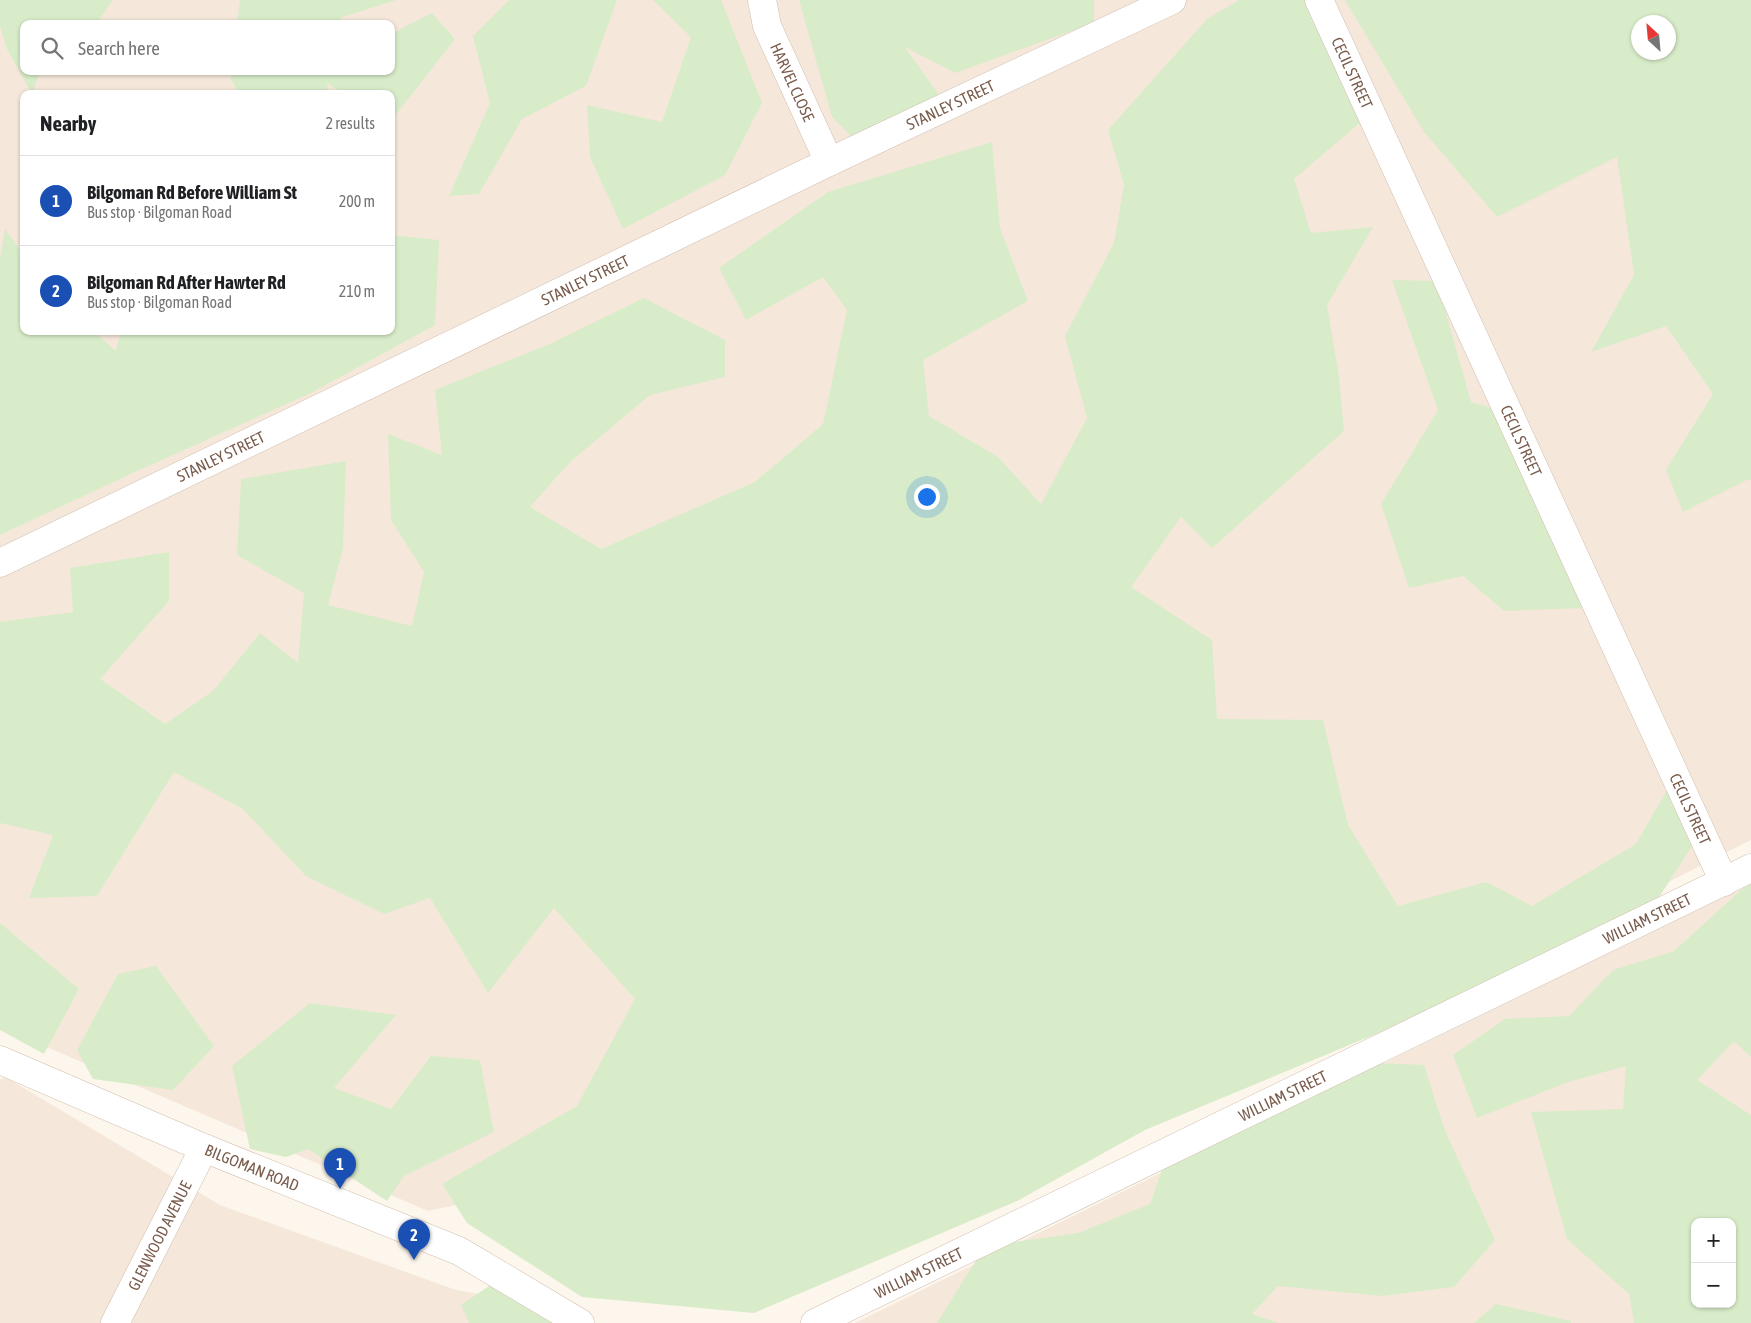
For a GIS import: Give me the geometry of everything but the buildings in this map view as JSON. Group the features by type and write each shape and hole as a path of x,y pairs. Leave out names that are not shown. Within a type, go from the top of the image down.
{"street":[{"name":"HARVEL CLOSE","path":"762,0 767,26 829,162"},
{"name":"STANLEY STREET","path":"0,563 829,162 1172,0"},
{"name":"CECIL STREET","path":"1320,0 1724,882"},
{"name":"WILLIAM STREET","path":"815,1323 1751,868"},
{"name":"BILGOMAN ROAD","path":"0,1060 204,1148 459,1251 580,1323"},
{"name":"GLENWOOD AVENUE","path":"114,1323 204,1148"}],"shaded area":[{"path":"0,0 1751,0 1751,840 1468,984 428,1211 0,1027"},
{"path":"1751,883 1751,1323 855,1323"},
{"path":"7,1078 220,1205 456,1290 545,1305 562,1323 0,1323 0,1079"}],"green space":[{"path":"0,0 113,0 99,20 20,20 20,72 7,49 0,26"},
{"path":"240,0 396,0 340,18 342,20 238,20"},
{"path":"509,0 617,0 586,86 522,119 479,194 449,196 490,103 473,36"},
{"path":"653,0 721,0 762,103 725,175 623,229 590,157 587,105 662,122 691,37"},
{"path":"799,0 1094,0 1094,23 955,73 905,47 939,95 856,141 832,117"},
{"path":"1239,0 1320,0 1370,114 1294,179 1311,233 1373,227 1327,305 1339,377 1344,431 1212,548 1181,517 1131,587 1212,640 1217,719 1323,720 1348,825 1398,906 1486,882 1532,906 1636,844 1678,771 1703,829 1656,902 1472,994 1145,1130 1017,1201 754,1313 582,1297 467,1223 442,1184 577,1106 635,999 554,908 488,993 430,898 384,914 306,876 243,809 174,772 97,896 29,898 53,835 0,823 0,622 73,612 70,568 169,552 169,601 100,679 165,724 213,691 260,633 298,663 304,593 237,555 241,479 346,461 343,548 328,605 412,626 424,572 391,520 388,434 442,455 435,390 552,343 644,298 725,340 725,377 650,395 570,462 530,507 601,549 755,482 823,424 847,310 823,277 746,320 719,268 828,192 992,142 1000,228 1028,301 923,360 929,416 998,457 1041,504 1087,418 1065,336 1114,243 1124,185 1108,130 1207,19"},
{"path":"1345,0 1751,0 1751,480 1747,480 1683,512 1666,470 1713,394 1666,326 1591,352 1634,275 1617,157 1497,217 1424,132"},
{"path":"432,13 455,39 395,116 395,90 337,90 327,83 328,90 237,90 231,79 232,75 395,75 395,32"},
{"path":"21,75 39,75 33,90 30,90"},
{"path":"5,229 20,250 20,335 98,335 116,351 120,335 395,335 395,235 439,240 435,325 311,393 0,535 0,259"},
{"path":"1392,280 1437,281 1471,402 1508,413 1584,608 1504,611 1463,576 1409,588 1381,504 1438,410"},
{"path":"1751,881 1751,1057 1734,1041 1697,1080 1751,1115 1751,1323 1634,1323 1629,1294 1567,1239 1531,1112 1623,1109 1626,1066 1568,1082 1477,1118 1453,1055 1505,1019 1569,1016 1613,970 1674,951"},
{"path":"0,923 79,989 44,1054 0,1030"},
{"path":"156,966 214,1046 173,1090 93,1079 77,1050 118,974"},
{"path":"310,1003 396,1015 334,1088 391,1109 431,1056 480,1060 494,1132 404,1176 387,1201 308,1149 286,1157 250,1149 232,1066"},
{"path":"1377,1063 1424,1065 1444,1128 1495,1240 1454,1287 1383,1296 1278,1286 1252,1314 1278,1323 937,1323 985,1246 1078,1233 1150,1204 1166,1158"},
{"path":"501,1278 560,1323 469,1323 461,1305"},
{"path":"1496,1304 1571,1321 1571,1323 1474,1323"}],"place":[{"name":"Bilgoman Rd Before William St","path":"340,1189"},
{"name":"Bilgoman Rd After Hawter Rd","path":"414,1260"}]}
